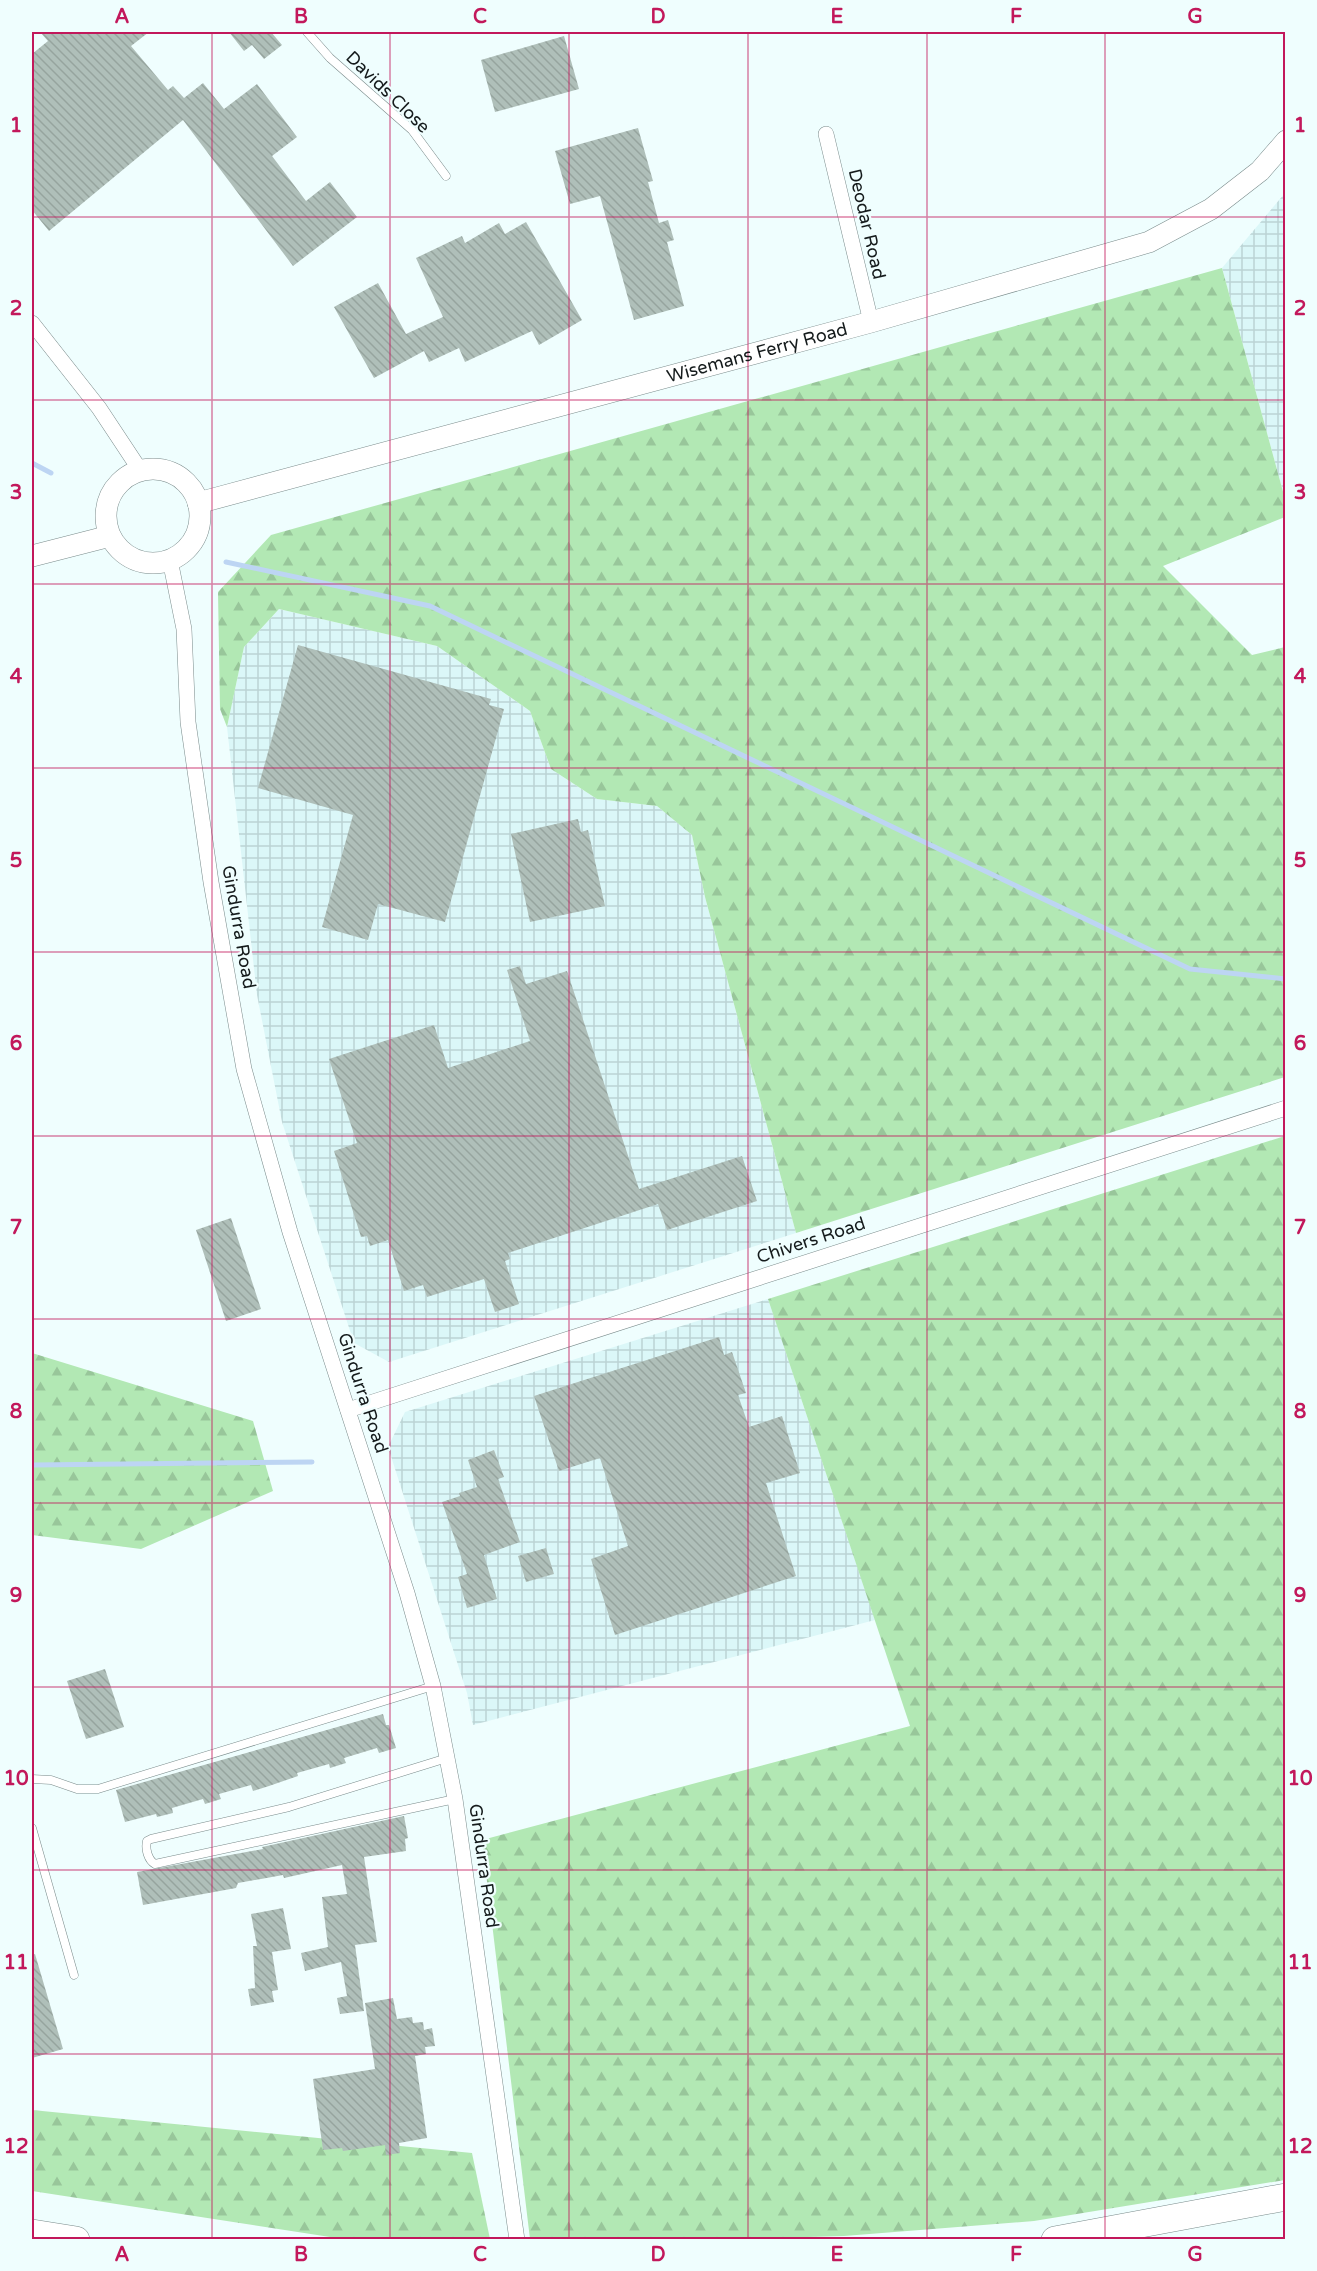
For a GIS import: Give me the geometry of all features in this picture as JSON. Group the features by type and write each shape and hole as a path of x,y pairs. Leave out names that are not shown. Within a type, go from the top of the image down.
{"highway":[{"path":"1055,2240 1286,2197"},
{"path":"32,2233 76,2240"}],"main road":[{"name":"Wisemans Ferry Road","path":"198,503 871,322 1149,243 1211,209 1260,171 1286,141"},
{"path":"154,468 182,478 192,489 198,503 200,517 198,531 192,543 170,560 156,563 142,562 118,548 110,536 106,523 106,510 110,497 116,486 127,477 140,471 154,468"},
{"path":"32,556 110,536"}],"street":[{"name":"Deodar Road","path":"826,134 871,322"},
{"path":"32,323 99,408 140,471"},
{"name":"Gindurra Road","path":"170,560 184,629 188,722 211,882 244,1069 290,1232 407,1593 433,1686 454,1799 517,2240"},
{"name":"Chivers Road","path":"348,1410 1286,1108"}],"lane":[{"name":"Davids Close","path":"307,32 330,58 412,130 446,176"},
{"path":"32,1779 51,1780 77,1789 98,1789 433,1686"},
{"path":"447,1758 290,1807 151,1839 146,1845 149,1857 156,1864 454,1799"},
{"path":"32,1828 74,1974"}],"shaded area":[{"path":"1285,193 1285,499 1222,268"},
{"path":"279,609 437,646 530,711 551,769 597,799 657,806 692,835 705,897 796,1233 389,1362 354,1343 282,1122 257,995 227,727 244,647"},
{"path":"768,1299 875,1620 473,1725 467,1693 388,1447 405,1412"}],"green space":[{"path":"1222,268 1285,499 1285,517 1163,566 1252,655 1285,647 1285,1077 796,1233 705,897 692,835 657,806 597,799 551,769 530,711 437,646 279,609 244,647 227,727 220,709 218,592 271,535"},
{"path":"1285,1136 1285,2180 1034,2221 844,2236 690,2240 530,2239 482,1840 910,1726 768,1299"},
{"path":"32,1353 253,1421 273,1491 141,1549 32,1535"},
{"path":"32,2110 472,2153 490,2239 343,2239 32,2191"}],"building":[{"path":"40,32 149,32 131,46 168,90 173,86 184,98 203,83 224,109 257,84 297,137 272,156 306,201 330,182 357,217 293,266 183,120 49,231 32,210 32,54 48,41"},
{"path":"229,32 271,32 282,45 264,59 252,45 244,51"},
{"path":"564,36 579,89 495,112 481,60"},
{"path":"638,128 653,181 648,182 659,223 668,220 674,240 667,242 684,306 634,320 600,196 570,204 555,151"},
{"path":"526,222 582,320 539,345 532,331 465,362 459,348 429,362 424,351 374,378 334,307 378,283 406,334 443,317 416,258 462,236 465,243 499,223 505,234"},
{"path":"298,645 491,699 489,705 504,709 445,922 378,904 368,940 322,927 353,815 258,788"},
{"path":"578,819 581,832 588,830 605,906 530,922 511,834"},
{"path":"520,966 526,984 567,971 639,1189 742,1156 757,1201 667,1230 658,1204 508,1253 510,1259 505,1261 519,1304 495,1312 484,1279 427,1297 423,1285 404,1291 388,1240 370,1246 367,1236 361,1237 334,1151 357,1143 329,1059 434,1025 448,1068 530,1041 507,970"},
{"path":"231,1218 261,1309 226,1321 196,1230"},
{"path":"719,1337 724,1355 732,1352 746,1393 738,1395 749,1427 782,1416 800,1473 766,1483 796,1576 615,1635 591,1559 628,1546 600,1458 559,1471 534,1396"},
{"path":"494,1450 504,1477 498,1479 520,1542 484,1555 497,1599 467,1608 458,1577 467,1574 442,1502 477,1487 468,1460"},
{"path":"546,1548 554,1574 526,1582 518,1556"},
{"path":"105,1669 124,1727 86,1739 67,1681"},
{"path":"383,1714 396,1748 379,1753 377,1748 344,1758 346,1763 330,1768 329,1764 297,1773 298,1776 253,1791 251,1785 219,1794 221,1799 205,1804 203,1799 172,1808 173,1813 157,1817 156,1814 125,1822 116,1790"},
{"path":"404,1816 408,1838 405,1839 406,1851 364,1857 377,1942 355,1945 364,2011 340,2014 337,1998 347,1996 341,1962 305,1971 301,1953 328,1947 322,1897 347,1894 342,1865 284,1878 283,1875 238,1883 236,1888 143,1905 137,1872 263,1849 262,1847"},
{"path":"283,1908 291,1949 272,1952 278,1990 272,1991 274,2002 251,2006 248,1989 255,1988 253,1946 257,1946 251,1914"},
{"path":"35,1954 63,2049 32,2058 32,1955"},
{"path":"393,1998 397,2019 412,2017 413,2023 423,2022 424,2030 432,2028 435,2046 425,2047 426,2054 415,2056 427,2138 399,2143 400,2153 386,2155 385,2145 343,2151 342,2148 323,2150 313,2079 375,2069 365,2003"}],"waterway":[{"path":"32,463 51,473"},
{"path":"226,562 430,606 1190,969 1286,979"},
{"path":"32,1465 312,1462"}]}
